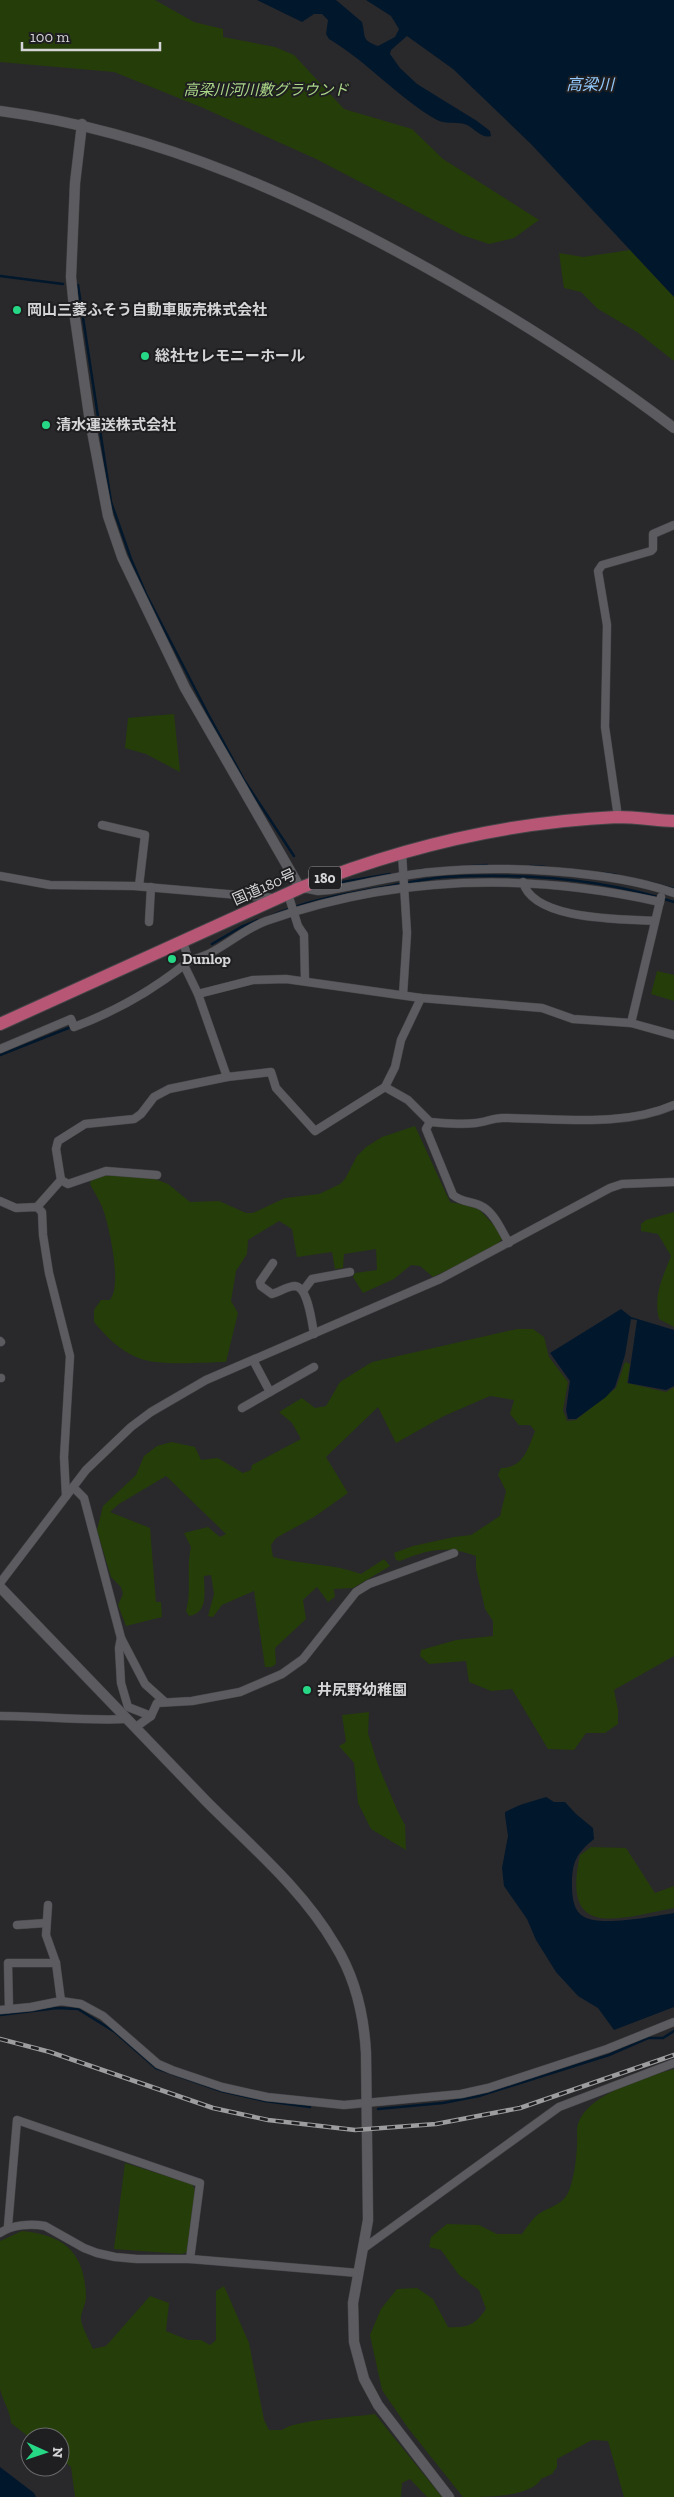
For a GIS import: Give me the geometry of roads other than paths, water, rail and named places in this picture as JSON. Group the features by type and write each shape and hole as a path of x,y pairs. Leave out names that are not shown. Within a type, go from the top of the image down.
{"highway":[{"name":"国道180号","path":"0,1024 183,942 289,903 300,888 402,853 482,833 538,824 618,817 674,821"}],"street":[{"path":"0,111 82,124 130,137 249,180 339,221 416,262 543,336 623,389 674,428"},
{"path":"82,124 75,183 71,277 74,318 89,415 108,516 122,557 185,688 300,888 318,891 330,890 451,871 536,871 626,882 661,896"},
{"path":"618,817 605,727 607,625 598,570 602,564 651,551 654,549 653,534 674,525"},
{"path":"102,825 145,835 139,886"},
{"path":"402,853 402,879 407,933 403,995"},
{"path":"0,876 50,885 139,886 289,903 342,899 402,879 437,883 523,882 661,896 674,894"},
{"path":"523,882 531,896 550,906 572,914 608,919 655,921"},
{"path":"149,922 151,887"},
{"path":"631,1023 661,896"},
{"path":"0,1049 71,1019 74,1027 148,992 186,963 214,952 289,903"},
{"path":"289,903 304,935 305,981"},
{"path":"183,942 186,963 226,1077"},
{"path":"198,994 253,980 305,981 421,998 542,1008 586,1021 631,1023 674,1035"},
{"path":"0,1201 16,1208 37,1207 61,1180 56,1144 71,1131 85,1124 134,1119 163,1091 226,1077 271,1072 276,1088 315,1131 385,1087 395,1067 401,1040 421,998"},
{"path":"385,1087 408,1100 430,1122 462,1124 499,1118 554,1120 635,1117 653,1114 674,1105"},
{"path":"430,1122 426,1129 453,1195 458,1199 483,1206 492,1215 509,1243"},
{"path":"61,1180 68,1184 106,1171 157,1175"},
{"path":"449,2497 378,2405 364,2378 357,2356 352,2328 358,2273 368,2220 365,2104 366,2053 362,2019 351,1979 336,1946 322,1924 293,1889 136,1727 126,1719 0,1585 72,1487 98,1457 140,1420 206,1380 440,1279 610,1188 622,1184 674,1182"},
{"path":"37,1207 42,1212 43,1235 49,1274 70,1356 64,1456 66,1496"},
{"path":"273,1263 260,1282 266,1292 272,1294 294,1286 306,1294 314,1334"},
{"path":"302,1291 312,1279 350,1272"},
{"path":"253,1360 270,1392"},
{"path":"242,1408 314,1367"},
{"path":"72,1487 84,1498 121,1638 145,1684 165,1702"},
{"path":"136,1727 151,1716 157,1703 192,1701 240,1692 282,1674 303,1658 356,1592 369,1584 454,1553"},
{"path":"121,1638 118,1648 121,1683 128,1707 151,1716"},
{"path":"0,1716 43,1716 96,1720 126,1719"},
{"path":"48,1905 46,1935 56,1963 61,2001"},
{"path":"17,1925 46,1923"},
{"path":"9,2009 8,1964 56,1963"},
{"path":"0,2010 61,2001 81,2004 103,2016 158,2064 196,2079 267,2097 309,2102 365,2104 376,2101 461,2094 488,2088 608,2049 674,2022"},
{"path":"364,2248 559,2107 674,2063"},
{"path":"8,2226 17,2120 200,2184 190,2259"},
{"path":"0,2233 8,2226 37,2224 45,2226 97,2254 137,2259 190,2259 358,2273"}],"water":[{"name":"高梁川","path":"257,0 336,0 362,22 364,35 367,40 378,46 395,37 399,29 391,16 366,0 674,0 674,297 531,144 453,69 407,36 391,50 390,54 400,68 417,84 477,121 490,131 491,136 482,135 464,124 437,120 409,101 357,58 329,39 326,34 328,20 322,14 314,14 302,22"},
{"path":"621,1309 631,1317 674,1330 674,1386 666,1390 628,1383 637,1320 631,1319 625,1355 615,1387 606,1397 576,1419 568,1419 566,1410 570,1381 550,1353"},
{"path":"546,1797 554,1802 565,1802 593,1828 594,1839 579,1854 573,1870 574,1904 580,1914 598,1921 611,1921 639,1919 674,1913 674,2007 614,2030 598,2008 578,1996 556,1972 536,1940 527,1919 504,1886 502,1868 508,1836 505,1812"},
{"path":"0,2467 34,2493 36,2497 0,2497"}],"waterway":[{"path":"0,276 63,284"},
{"path":"78,285 111,502 131,559 146,594 244,780 294,856"},
{"path":"420,870 487,865"},
{"path":"530,866 545,867"},
{"path":"602,873 617,875"},
{"path":"343,882 390,874"},
{"path":"268,917 335,896 445,877 503,876 590,882 619,887 674,902"},
{"path":"649,882 674,889"},
{"path":"212,944 241,927 258,920"},
{"path":"0,1055 71,1027"},
{"path":"0,2015 57,2008 78,2009 115,2032 156,2068 221,2091 265,2101 310,2107"},
{"path":"378,2109 443,2103 479,2096 609,2055 648,2038 663,2038 674,2031"}],"railway":[{"path":"0,2039 50,2052 213,2108 268,2120 355,2130 436,2124 520,2108 674,2055"}],"place":[{"name":"岡山三菱ふそう自動車販売株式会社","path":"17,310"},
{"name":"総社セレモニーホール","path":"145,356"},
{"name":"清水運送株式会社","path":"46,425"},
{"name":"Dunlop","path":"172,959"},
{"name":"井尻野幼稚園","path":"307,1690"}],"park label":[{"name":"高梁川河川敷グラウンド","path":"266,90"}]}
